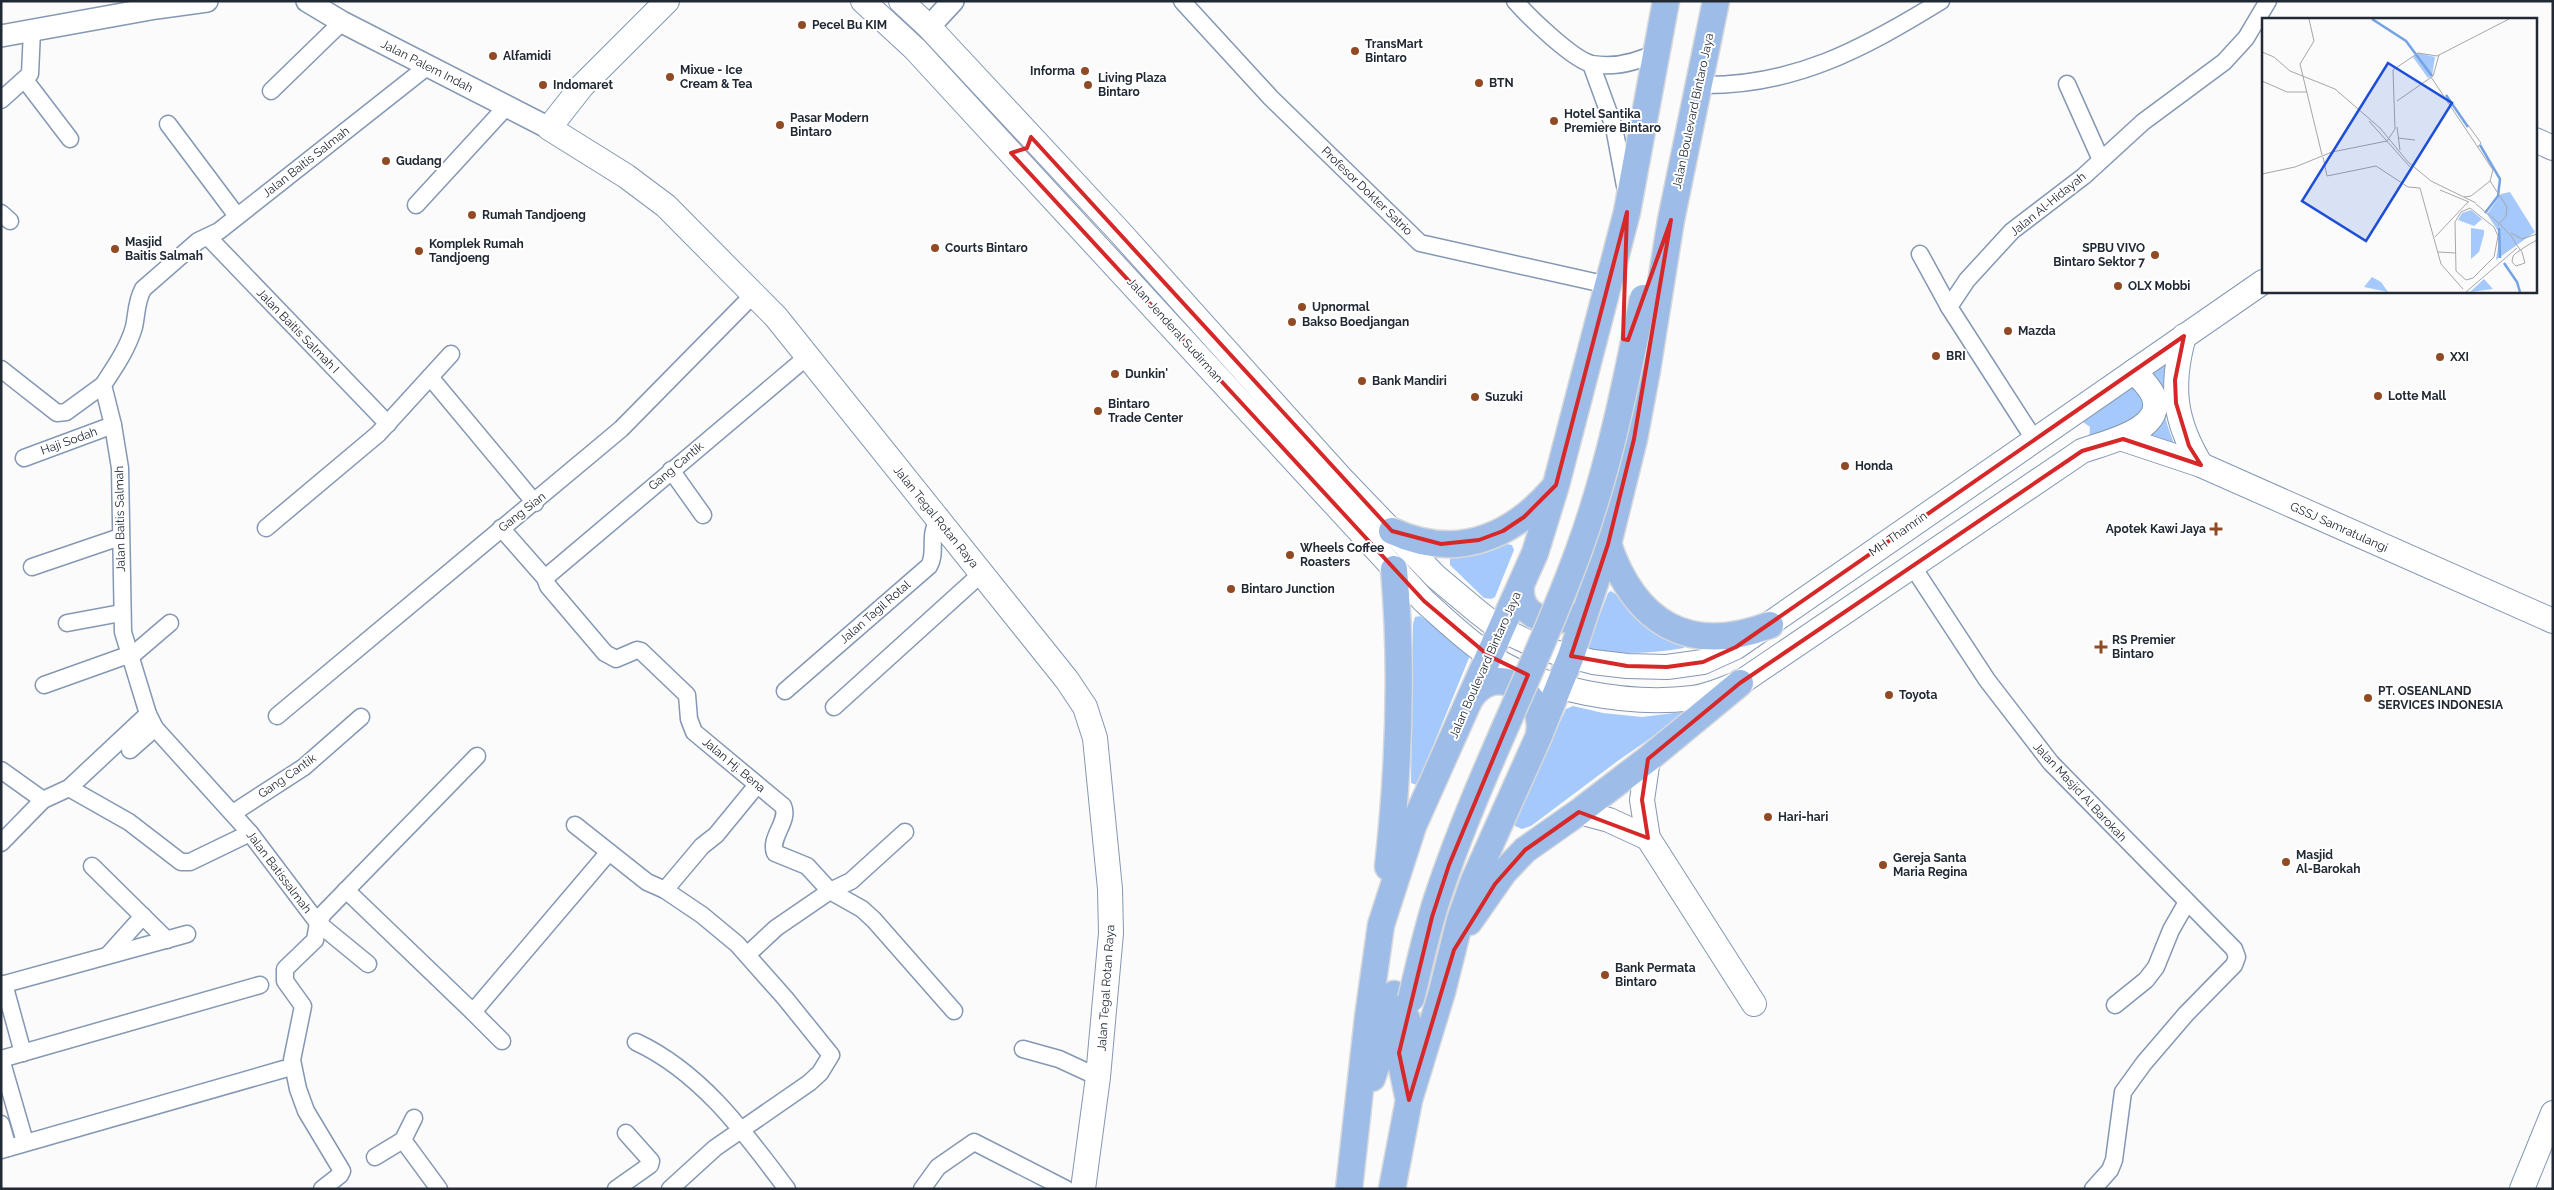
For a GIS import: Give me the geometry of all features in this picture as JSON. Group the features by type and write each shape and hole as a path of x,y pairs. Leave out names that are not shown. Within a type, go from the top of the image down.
{"main road":[{"path":"549,128 582,86 634,32 668,1"},
{"name":"Jalan Jenderal Sudirman","path":"863,1 915,49 1424,601 1489,656"},
{"name":"Jalan Boulevard Bintaro Jaya","path":"1357,1118 1432,917 1449,865 1566,584 1593,509 1624,390 1628,209 1659,51 1666,1"},
{"name":"Jalan Boulevard Bintaro Jaya","path":"1392,1189 1409,1100 1454,950 1460,920 1473,882 1538,738 1571,656 1608,544 1634,439 1646,378 1670,220 1716,1"},
{"name":"Jalan Jenderal Sudirman","path":"903,2 929,27 1049,156 1392,531 1436,576 1500,629"},
{"name":"Jalan Tegal Rotan Raya","path":"549,128 626,176 666,206 754,294 808,356 1067,680 1091,720 1095,738 1109,880 1112,933 1098,1077 1082,1189"},
{"path":"1011,153 1027,148 1031,137"},
{"path":"2536,140 2553,148"},
{"path":"1030,173 1033,162 1043,156 1049,156"},
{"name":"Jalan Boulevard Bintaro Jaya","path":"1350,1189 1368,1017 1381,925 1413,826 1535,553 1556,485 1625,292 1670,220"},
{"name":"MH Thamrin","path":"1500,629 1543,649 1627,666 1667,667 1703,662 1736,647 1770,626 2034,439 2262,283"},
{"path":"2184,336 2175,380 2176,402 2187,439 2201,465"},
{"path":"1454,950 1472,917 1504,872 1524,850 1579,812 1648,759 1740,683 2082,452 2101,444 2122,439 2150,420 2154,414 2155,403 2153,395 2134,370"},
{"name":"GSSJ Samratulangi","path":"2122,439 2201,465 2553,621"},
{"path":"1392,531 1416,540 1441,544 1479,540 1514,525 1544,500 1556,485"},
{"path":"1608,544 1618,570 1632,594 1649,612 1670,626 1711,638 1743,634 1770,626"},
{"path":"1381,925 1397,785 1400,654 1394,569"},
{"path":"1521,585 1520,596 1522,606 1543,618 1560,620 1571,618 1588,605"},
{"path":"1489,656 1533,677 1609,697 1656,700 1695,698 1740,683"},
{"path":"1468,702 1476,690 1485,683 1501,681 1522,688 1534,700 1540,716 1538,738"},
{"path":"1648,759 1642,800 1648,838 1754,1004"},
{"path":"1579,812 1609,820 1648,838"},
{"name":"Jalan Boulevard Bintaro Jaya","path":"1403,996 1400,1053 1409,1100"},
{"path":"2522,1189 2553,1113"}],"street":[{"path":"1,36 156,8 207,1"},
{"path":"929,27 953,1"},
{"name":"Profesor Dokter Satrio","path":"1182,1 1270,98 1420,243 1625,292"},
{"path":"1515,1 1534,22 1591,64 1614,127 1628,209"},
{"path":"1699,85 1731,86 1791,75 1825,63 1891,30 1941,1"},
{"name":"Jalan Al-Hidayah","path":"1949,307 1966,280 2012,232 2101,160 2144,122 2224,62 2246,38 2268,1"},
{"name":"Jalan Palem Indah","path":"308,2 342,22 549,128"},
{"path":"271,91 342,22"},
{"path":"1,100 30,74 32,68 32,31"},
{"path":"1591,64 1633,62 1659,51"},
{"name":"Jalan Baitis Salmah","path":"152,721 129,656 121,612 120,468 113,425 103,385 125,347 133,328 138,299 143,289 198,240 209,238 428,66"},
{"path":"25,80 70,139"},
{"path":"2067,84 2101,160"},
{"path":"416,205 507,106"},
{"path":"168,124 237,216"},
{"name":"Jalan Baitis Salmah I","path":"209,238 388,424"},
{"path":"1920,254 1949,307 2034,439"},
{"name":"Gang Sian","path":"277,716 501,528 535,503 621,429 754,294"},
{"path":"266,528 388,424 451,354"},
{"name":"Gang Cantik","path":"545,578 808,356"},
{"path":"1,369 57,413 66,412 103,385"},
{"path":"430,378 535,503"},
{"name":"Haji Sodah","path":"24,458 113,425"},
{"path":"671,470 703,515"},
{"name":"Jalan Tagil Rotal","path":"785,691 929,566 932,557 932,531 938,519"},
{"name":"Jalan Hj. Bena","path":"501,528 545,578 548,586 605,653 616,659 639,650 688,697 689,719 694,732 757,786 782,804 785,810 774,846 775,853 807,866 830,891 862,909 874,920 954,1011"},
{"path":"32,567 120,537"},
{"name":"Jalan Masjid Al Barokah","path":"1913,567 1987,680 2051,763 2234,949 2237,957 2234,965 2186,1014 2144,1063 2123,1092 2114,1160 2110,1170 2093,1189"},
{"path":"834,707 982,573"},
{"path":"67,623 121,612"},
{"path":"44,685 129,656 170,623"},
{"name":"Gang Cantik","path":"233,813 304,767 361,717"},
{"path":"130,750 152,721"},
{"path":"1,843 43,800 69,788 152,721"},
{"name":"Jalan Batissalmah","path":"152,721 250,833 318,923 315,940 284,969 284,975 303,1006 292,1060 298,1089 306,1111 342,1171 340,1175 322,1189"},
{"path":"368,964 318,923 346,890 477,756"},
{"path":"1,770 43,800"},
{"path":"665,890 702,846 716,835 757,786"},
{"path":"69,788 129,822 181,862 190,862 250,833"},
{"path":"575,825 647,882 665,890 702,915 746,955 831,1055 820,1073 809,1083 715,1148 670,1189"},
{"path":"746,955 776,928 830,891 851,881 906,832"},
{"path":"473,1012 609,852"},
{"path":"92,866 167,940"},
{"path":"346,890 502,1041"},
{"path":"2115,1005 2146,980 2156,967 2171,930 2187,902"},
{"path":"108,956 143,916"},
{"path":"23,1053 3,984 188,934"},
{"path":"26,1142 1,1059 260,984"},
{"path":"636,1042 662,1054 692,1078 743,1130 787,1189"},
{"path":"1023,1049 1059,1059 1098,1077"},
{"path":"1,1124 4,1149 284,1069"},
{"path":"375,1157 403,1140 414,1118"},
{"path":"616,1189 650,1165 651,1161 626,1133"},
{"path":"403,1140 439,1189"},
{"path":"922,1189 938,1166 974,1142 1066,1189"}],"highlighted area":[{"path":"1031,137 1392,531 1441,544 1479,540 1503,531 1524,517 1556,485 1627,212 1623,339 1628,340 1671,220 1634,439 1608,544 1571,656 1627,666 1667,667 1703,662 1736,647 2184,336 2175,380 2176,403 2189,446 2201,465 2123,439 2082,451 1740,683 1648,759 1642,800 1648,838 1579,812 1525,850 1495,884 1454,950 1409,1100 1399,1053 1432,917 1449,865 1528,675 1489,656 1424,601 1011,153 1027,148"}],"shaded area":[{"path":"2170,351 2164,379 2163,401 2167,423 2177,450 2089,440 2090,427 2076,417"},
{"path":"1506,544 1512,545 1514,550 1495,597 1491,599 1484,598 1450,565 1450,557 1483,554"},
{"path":"1611,591 1642,622 1685,645 1684,648 1635,653 1586,651 1608,593"},
{"path":"1420,616 1466,650 1469,658 1417,785 1411,783 1413,624 1415,617"},
{"path":"1573,706 1603,713 1642,717 1690,711 1619,760 1531,826 1522,829 1515,826 1514,821 1566,709"}],"place":[{"name":"Pecel Bu KIM","path":"802,25"},
{"name":"TransMart Bintaro","path":"1355,51"},
{"name":"Alfamidi","path":"493,56"},
{"name":"Informa","path":"1085,71"},
{"name":"Mixue - Ice Cream & Tea","path":"670,77"},
{"name":"BTN","path":"1479,83"},
{"name":"Indomaret","path":"543,85"},
{"name":"Living Plaza Bintaro","path":"1088,85"},
{"name":"Hotel Santika Premiere Bintaro","path":"1554,121"},
{"name":"Pasar Modern Bintaro","path":"780,125"},
{"name":"Gudang","path":"386,161"},
{"name":"Rumah Tandjoeng","path":"472,215"},
{"name":"Courts Bintaro","path":"935,248"},
{"name":"Masjid Baitis Salmah","path":"115,249"},
{"name":"Komplek Rumah Tandjoeng","path":"419,251"},
{"name":"SPBU VIVO Bintaro Sektor 7","path":"2155,255"},
{"name":"OLX Mobbi","path":"2118,286"},
{"name":"Upnormal","path":"1302,307"},
{"name":"Bakso Boedjangan","path":"1292,322"},
{"name":"Mazda","path":"2008,331"},
{"name":"BRI","path":"1936,356"},
{"name":"XXI","path":"2440,357"},
{"name":"Dunkin'","path":"1115,374"},
{"name":"Bank Mandiri","path":"1362,381"},
{"name":"Lotte Mall","path":"2378,396"},
{"name":"Suzuki","path":"1475,397"},
{"name":"Bintaro Trade Center","path":"1098,411"},
{"name":"Honda","path":"1845,466"},
{"name":"Apotek Kawi Jaya","path":"2216,529"},
{"name":"Wheels Coffee Roasters","path":"1290,555"},
{"name":"Bintaro Junction","path":"1231,589"},
{"name":"RS Premier Bintaro","path":"2101,647"},
{"name":"Toyota","path":"1889,695"},
{"name":"PT. OSEANLAND SERVICES INDONESIA","path":"2368,698"},
{"name":"Hari-hari","path":"1768,817"},
{"name":"Masjid Al-Barokah","path":"2286,862"},
{"name":"Gereja Santa Maria Regina","path":"1883,865"},
{"name":"Bank Permata Bintaro","path":"1605,975"}]}
